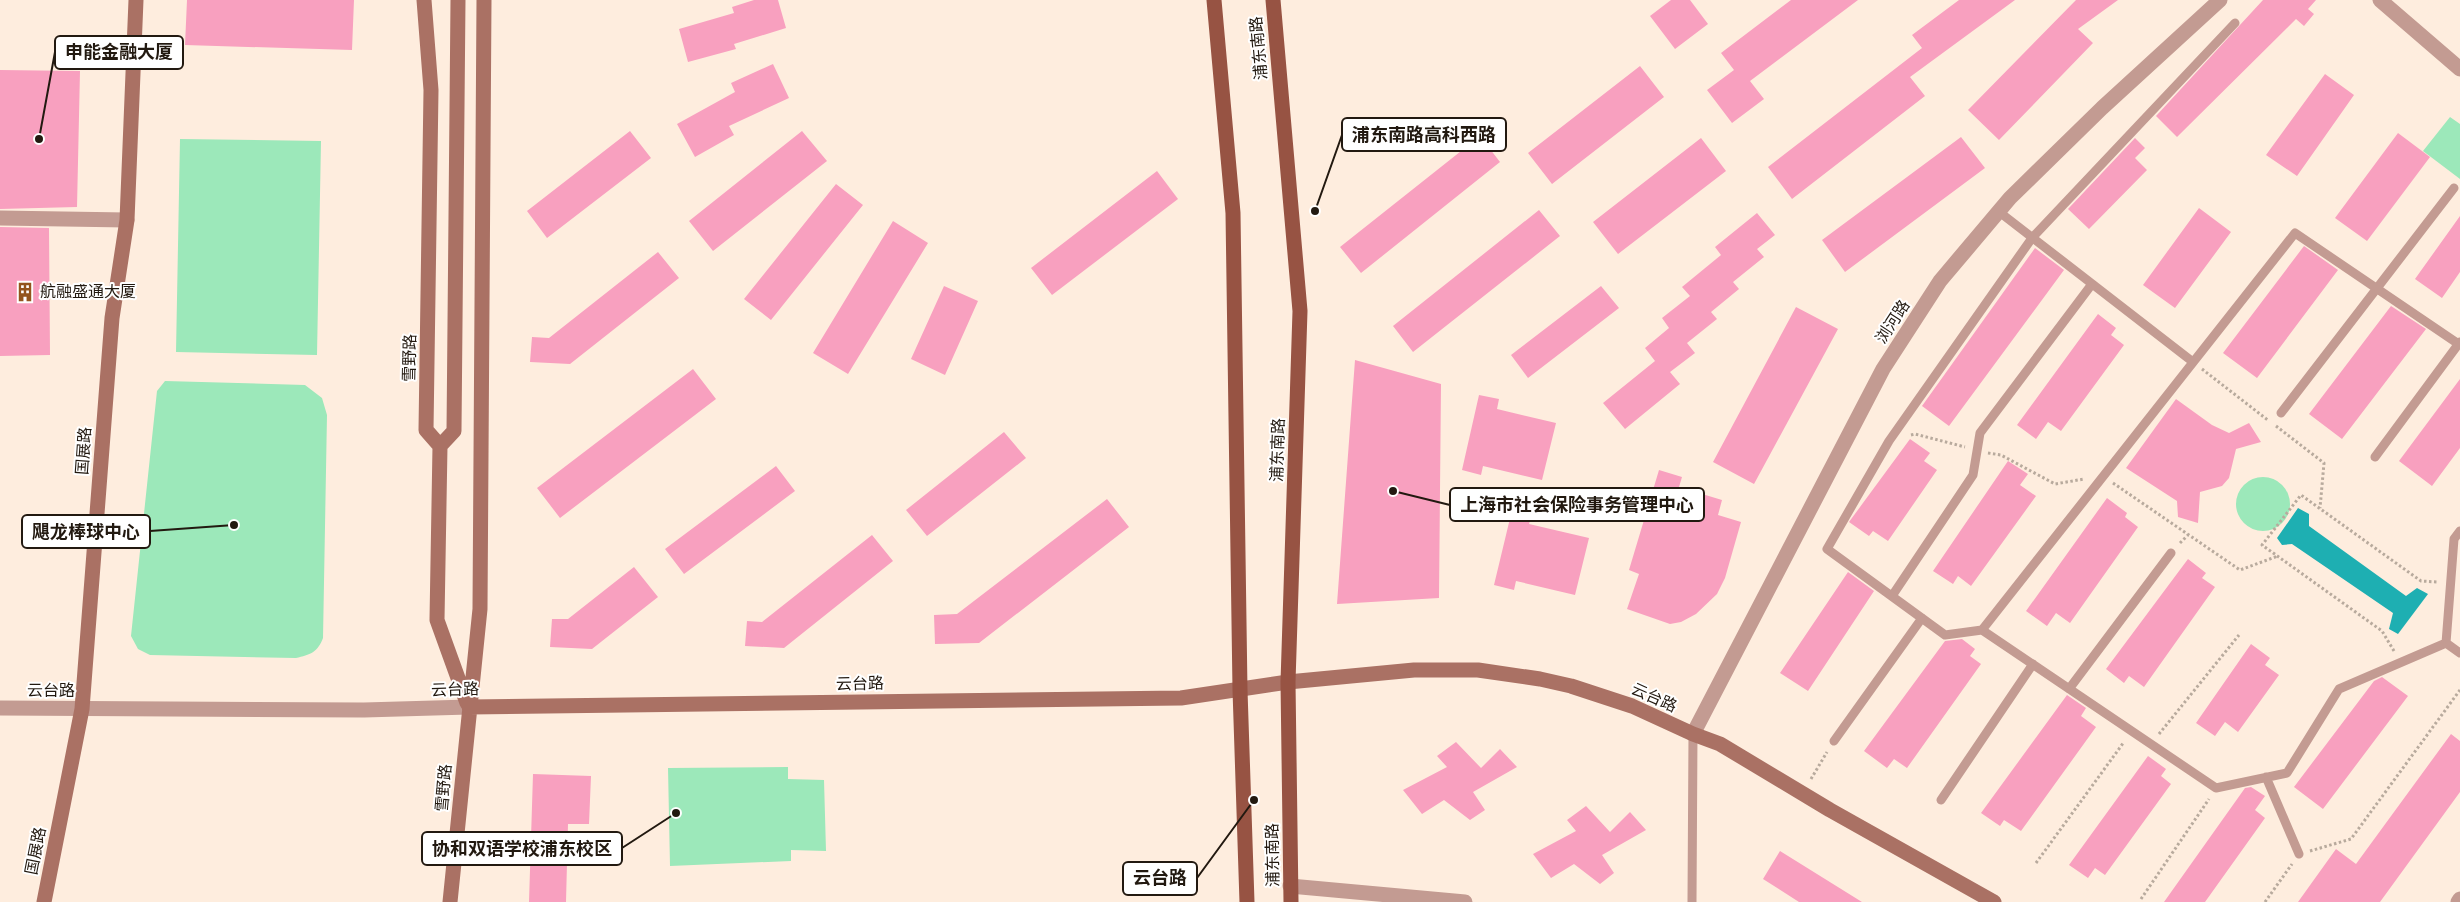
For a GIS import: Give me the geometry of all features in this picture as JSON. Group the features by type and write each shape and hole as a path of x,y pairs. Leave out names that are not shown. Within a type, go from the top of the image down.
{"main road":[{"name":"浦东南路","path":"1214,0 1232,213 1234,262 1240,690 1247,902"},
{"name":"浦东南路","path":"1273,0 1300,311 1288,682 1290,902"}],"street":[{"name":"国展路","path":"44,902 82,709 112,318 127,220 136,0"},
{"name":"雪野路","path":"424,0 431,90 426,430 440,446 437,620 469,707"},
{"path":"440,446 454,431 458,0"},
{"name":"雪野路","path":"450,902 480,609 484,0"},
{"name":"浏河路","path":"1693,734 1883,369 1940,281 1998,212 2102,108 2220,0"},
{"path":"2380,0 2460,69"},
{"path":"0,218 127,220"},
{"name":"云台路","path":"0,708 364,710 1181,698 1288,682 1414,670 1478,670 1548,681 1601,695 1632,706 1693,734 1720,744 1803,794 1994,902"},
{"path":"1290,886 1465,902"}],"lane":[{"path":"2235,23 2032,238 1890,442 1826,549 1945,635 1982,630 2216,788 2287,773 2339,689 2446,643"},
{"path":"2281,414 2454,188"},
{"path":"1998,212 2193,362"},
{"path":"1982,630 2295,232 2459,344 2375,457"},
{"path":"1892,596 1973,475 1980,433 2092,284"},
{"path":"2446,643 2454,539 2460,530"},
{"path":"2069,689 2171,553"},
{"path":"1834,741 1922,618"},
{"path":"2446,643 2460,653"},
{"path":"1941,800 2033,664"},
{"path":"1692,902 1693,734"},
{"path":"2266,777 2298,854"}],"path":[{"path":"2193,362 2324,463 2320,509"},
{"path":"1890,442 1916,434 2001,455 2055,484 2103,476 2240,570 2278,556"},
{"path":"2401,663 2382,631 2262,544 2301,495 2421,581"},
{"path":"2151,744 2239,635"},
{"path":"2265,902 2298,854 2351,839 2460,690"},
{"path":"2036,864 2131,731"},
{"path":"1803,794 1834,741"},
{"path":"2141,899 2216,788"}],"green space":[{"path":"2450,117 2460,124 2460,179 2423,151"},
{"path":"180,139 321,141 317,355 176,352"},
{"path":"165,381 305,385 322,398 327,415 323,638 319,647 309,654 296,658 150,655 138,649 131,636 157,391"},
{"path":"2258,477 2268,477 2278,481 2286,489 2290,504 2286,519 2278,527 2268,531 2258,531 2248,527 2240,519 2236,509 2236,499 2240,489 2248,481"},
{"path":"788,767 788,779 824,780 826,851 791,850 791,861 670,866 668,768"}],"water":[{"path":"2298,508 2309,514 2309,526 2406,596 2417,588 2428,594 2398,634 2389,629 2393,613 2292,544 2282,545 2277,538"}],"building":[{"path":"187,0 354,0 352,50 185,45"},
{"path":"754,0 778,0 786,28 734,44 736,49 688,62 679,29 734,13 732,7"},
{"path":"1671,0 1690,0 1708,24 1675,49 1650,16"},
{"path":"1791,0 1858,0 1750,81 1764,99 1732,123 1707,90 1734,70 1721,53"},
{"path":"1959,0 2015,0 1910,77 1925,96 1792,199 1768,167 1922,48 1912,35"},
{"path":"2076,0 2118,0 2078,29 2093,43 1999,140 1968,110"},
{"path":"2263,0 2316,0 2308,9 2314,14 2304,26 2296,19 2177,137 2156,116"},
{"path":"773,64 789,98 729,126 734,135 695,157 677,124 735,92 731,83"},
{"path":"1640,66 1664,97 1552,184 1528,153"},
{"path":"0,70 80,71 77,207 0,209"},
{"path":"2325,74 2354,95 2297,176 2266,155"},
{"path":"630,131 651,158 547,238 527,211"},
{"path":"802,131 827,161 713,251 689,221"},
{"path":"2398,133 2430,157 2367,241 2335,218"},
{"path":"1480,136 1500,162 1361,273 1340,247"},
{"path":"1961,137 1985,168 1845,272 1822,240"},
{"path":"1701,138 1726,171 1618,254 1593,222"},
{"path":"2135,138 2145,148 2135,158 2147,170 2089,229 2068,209"},
{"path":"1157,171 1178,199 1052,295 1031,268"},
{"path":"836,184 863,205 771,320 744,299"},
{"path":"2199,208 2231,232 2175,308 2143,285"},
{"path":"1539,210 1560,236 1413,352 1393,326"},
{"path":"1757,213 1775,235 1757,249 1764,257 1733,282 1739,289 1711,312 1717,319 1687,343 1695,353 1670,372 1680,384 1625,429 1603,403 1655,361 1645,348 1669,328 1662,318 1690,296 1682,287 1721,255 1715,247"},
{"path":"2460,216 2460,272 2442,298 2415,279"},
{"path":"893,221 928,243 848,374 813,353"},
{"name":"航融盛通大厦","path":"0,227 49,228 50,355 0,356"},
{"path":"2304,246 2338,270 2257,378 2223,353"},
{"path":"2035,248 2064,270 1949,426 1922,406"},
{"path":"658,252 679,278 570,364 530,362 532,337 549,338"},
{"path":"944,286 978,301 945,375 911,359"},
{"path":"1601,286 1619,308 1528,378 1511,355"},
{"path":"2391,306 2426,329 2342,439 2309,414"},
{"path":"1796,307 1838,329 1754,484 1713,462"},
{"path":"2098,314 2116,328 2111,335 2124,345 2061,431 2048,422 2036,439 2017,425"},
{"path":"1355,360 1441,384 1439,598 1337,604"},
{"path":"693,369 716,399 560,518 537,488"},
{"path":"2460,379 2460,448 2432,486 2399,461"},
{"path":"1479,395 1499,399 1497,409 1556,423 1542,480 1483,466 1481,475 1462,470"},
{"path":"2176,399 2212,425 2229,433 2249,423 2261,442 2236,449 2229,478 2222,486 2200,492 2198,523 2178,517 2177,501 2126,468"},
{"path":"1004,432 1026,458 927,536 906,510"},
{"path":"1910,439 1930,453 1924,461 1937,470 1888,541 1873,531 1869,536 1849,522"},
{"path":"2008,461 2028,474 2020,485 2036,496 1971,586 1958,576 1953,584 1933,571"},
{"path":"776,466 795,491 684,574 665,549"},
{"path":"1659,470 1682,477 1679,487 1722,500 1718,515 1741,522 1725,578 1717,594 1696,614 1681,622 1670,624 1627,609 1639,574 1629,570"},
{"path":"2107,498 2127,513 2125,517 2138,527 2070,623 2056,613 2047,626 2026,611"},
{"path":"1107,499 1129,527 979,643 935,644 934,615 957,614"},
{"path":"1512,510 1532,514 1529,524 1589,538 1575,595 1516,581 1514,590 1494,585"},
{"path":"872,535 893,561 784,648 745,646 747,621 762,622"},
{"path":"2188,559 2206,573 2202,578 2215,587 2144,687 2129,676 2124,683 2106,669"},
{"path":"634,567 658,597 592,649 550,647 552,619 568,619"},
{"path":"1848,572 1874,591 1808,691 1780,673"},
{"path":"1962,639 1975,649 1970,656 1981,664 1907,768 1894,759 1887,768 1864,751 1945,641"},
{"path":"2251,644 2270,658 2265,665 2279,675 2238,732 2225,722 2215,736 2196,723"},
{"path":"2382,677 2408,696 2323,809 2294,787 2374,681"},
{"path":"2067,695 2086,708 2081,716 2096,727 2021,831 2004,820 2000,826 1981,813"},
{"path":"2451,734 2460,741 2460,792 2380,902 2298,902 2336,849 2356,864"},
{"path":"1456,742 1481,768 1500,749 1517,767 1473,792 1485,810 1470,820 1444,800 1422,814 1403,790 1447,767 1437,756"},
{"path":"2148,756 2166,769 2161,776 2171,784 2105,875 2095,868 2088,878 2069,865"},
{"path":"533,774 591,776 589,824 568,824 566,902 529,902"},
{"path":"2251,787 2265,796 2255,810 2265,818 2205,902 2164,902 2245,788"},
{"path":"1586,806 1610,832 1630,812 1646,830 1602,855 1614,873 1600,884 1574,864 1551,878 1533,854 1576,831 1567,820"},
{"path":"1780,851 1862,902 1799,902 1763,879"}],"place":[{"name":"申能金融大厦","path":"39,139"},
{"name":"浦东南路高科西路","path":"1315,211"},
{"name":"航融盛通大厦","path":"25,292"},
{"name":"上海市社会保险事务管理中心","path":"1393,491"},
{"name":"飓龙棒球中心","path":"234,525"},
{"name":"云台路","path":"1254,800"},
{"name":"协和双语学校浦东校区","path":"676,813"}]}
